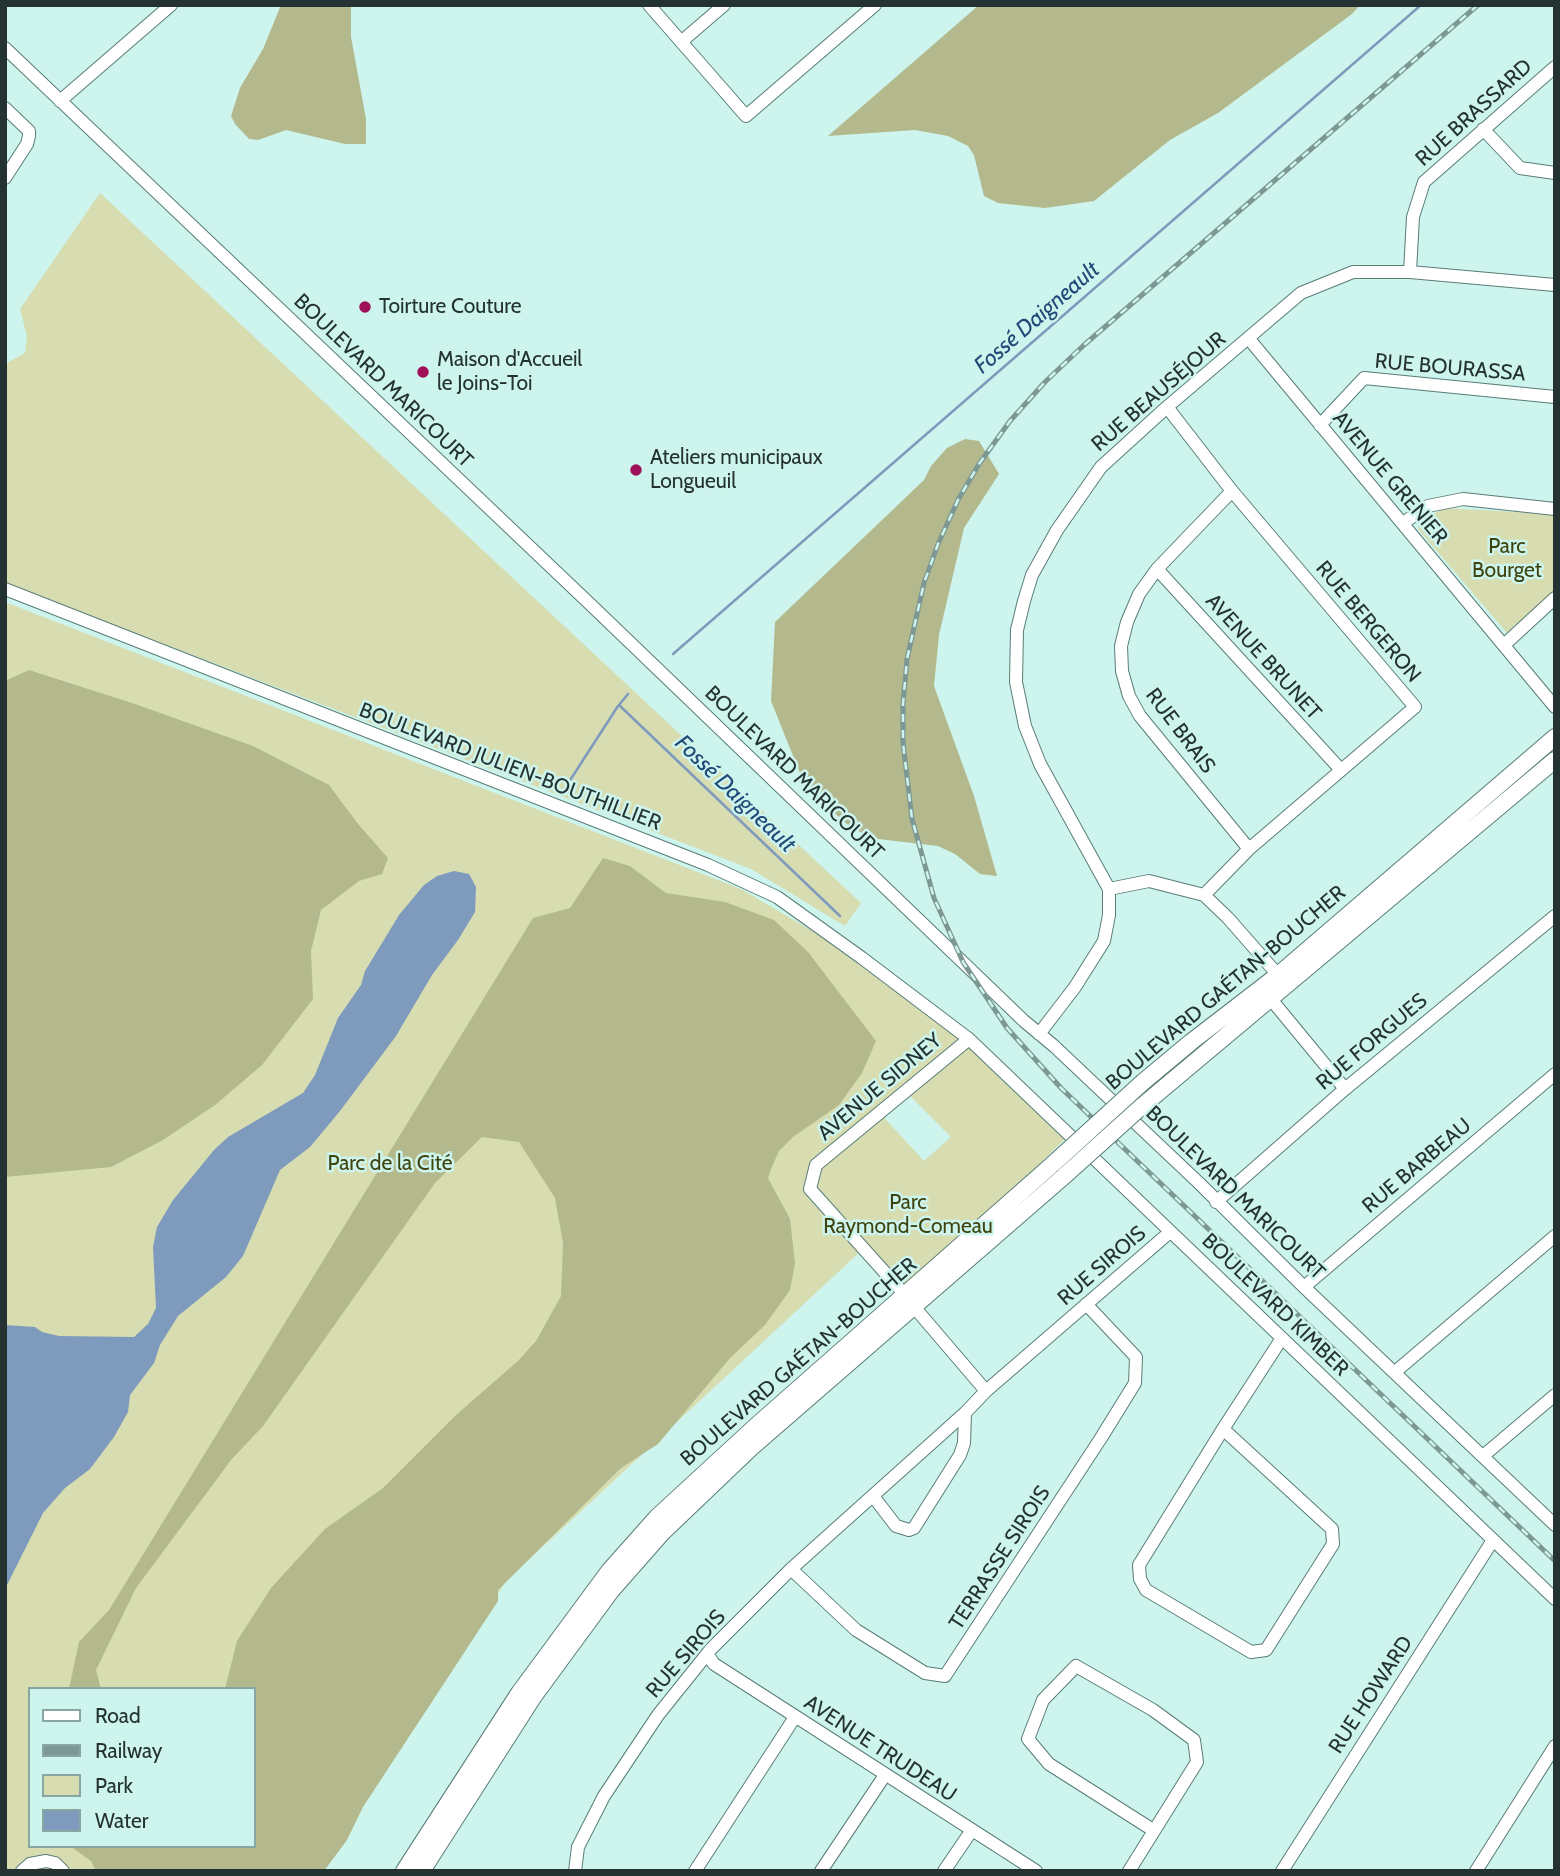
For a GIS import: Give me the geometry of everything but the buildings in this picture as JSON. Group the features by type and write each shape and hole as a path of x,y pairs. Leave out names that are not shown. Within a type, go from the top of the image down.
{"main road":[{"name":"BOULEVARD GAÉTAN-BOUCHER","path":"1196,1049 1555,737"},
{"name":"BOULEVARD GAÉTAN-BOUCHER","path":"422,1871 534,1696 620,1580 680,1514 910,1302 1038,1189 1143,1082 1270,998 1555,761"},
{"name":"BOULEVARD GAÉTAN-BOUCHER","path":"404,1871 519,1693 616,1563 657,1517 757,1425 910,1302"}],"street":[{"path":"60,100 171,5"},
{"path":"649,5 746,116 875,5"},
{"path":"681,42 724,5"},
{"name":"BOULEVARD MARICOURT","path":"5,48 1555,1525"},
{"name":"RUE BRASSARD","path":"1410,272 1413,217 1424,182 1555,67"},
{"path":"5,108 29,131 27,144 5,178"},
{"path":"1483,129 1520,168 1555,173"},
{"name":"RUE BEAUSÉJOUR","path":"1109,889 1040,764 1025,726 1016,682 1017,630 1032,575 1057,530 1101,467 1301,293 1353,272 1410,272 1555,285"},
{"name":"AVENUE GRENIER","path":"1249,339 1555,707"},
{"name":"RUE BOURASSA","path":"1320,425 1364,378 1555,397"},
{"name":"RUE BERGERON","path":"1167,407 1232,491 1415,707 1249,849 1204,895"},
{"name":"RUE BRAIS","path":"1232,491 1157,569 1139,594 1127,622 1121,646 1122,671 1129,696 1140,716 1249,849"},
{"path":"1403,523 1428,506 1463,499 1555,509"},
{"name":"AVENUE BRUNET","path":"1157,569 1341,770"},
{"name":"BOULEVARD JULIEN-BOUTHILLIER","path":"5,589 708,864 777,897 969,1039"},
{"path":"1504,645 1555,598"},
{"path":"1039,1034 1076,987 1104,941 1110,915 1109,889 1149,881 1204,895 1278,975"},
{"name":"RUE FORGUES","path":"1216,1202 1346,1089 1555,916"},
{"path":"1270,998 1346,1089"},
{"name":"BOULEVARD KIMBER","path":"969,1039 1555,1599"},
{"name":"AVENUE SIDNEY","path":"969,1039 816,1166 810,1189 986,1391"},
{"name":"RUE BARBEAU","path":"1304,1287 1555,1074"},
{"name":"RUE SIROIS","path":"575,1871 578,1847 604,1796 658,1715 707,1654 791,1569 986,1391 1170,1232"},
{"path":"1395,1372 1555,1236"},
{"name":"TERRASSE SIROIS","path":"791,1569 856,1630 925,1673 945,1676 1135,1383 1136,1357 1086,1304"},
{"path":"1223,1429 1332,1529 1334,1544 1266,1650 1251,1652 1146,1590 1139,1578 1139,1565 1223,1429 1282,1338"},
{"path":"1483,1457 1555,1395"},
{"path":"873,1496 896,1526 909,1530 914,1528 960,1455 964,1443 965,1413"},
{"name":"RUE HOWARD","path":"1282,1871 1493,1540"},
{"name":"AVENUE TRUDEAU","path":"707,1654 714,1664 1036,1871"},
{"path":"1129,1871 1197,1762 1194,1740 1153,1710 1076,1665 1043,1700 1028,1739 1049,1764 1153,1830"},
{"path":"695,1871 795,1717"},
{"path":"1476,1871 1555,1746"},
{"path":"821,1871 885,1775"},
{"path":"944,1871 972,1830"},
{"path":"22,1871 30,1864 46,1861 55,1863 64,1871"}],"green space":[{"path":"281,5 351,5 351,37 366,119 366,144 345,144 286,130 258,140 249,139 235,124 231,116 240,88 263,49"},
{"path":"979,5 1360,5 1352,14 1218,113 1170,140 1094,201 1045,208 998,203 984,196 974,155 968,146 948,136 915,130 828,136"},
{"path":"100,193 861,903 845,926 751,869 5,583 5,364 25,353 27,336 20,309"},
{"path":"965,439 979,441 999,474 964,528 939,635 934,686 974,796 997,876 980,874 955,854 938,846 870,838 847,824 806,788 771,701 775,622 924,480 931,466 947,448"},
{"name":"Parc Bourget","path":"1444,508 1555,514 1555,591 1507,633 1418,529 1420,522"},
{"name":"Parc de la Cité","path":"5,602 741,889 814,932 964,1040 879,1112 924,1161 951,1137 905,1091 969,1039 1069,1135 906,1296 863,1249 506,1581 320,1871 5,1871"},
{"path":"29,670 253,746 329,785 388,858 382,874 359,881 321,910 311,951 313,999 262,1065 215,1105 163,1140 111,1167 5,1177 5,681"},
{"path":"603,858 630,866 666,893 725,902 774,920 808,952 876,1041 862,1073 839,1105 793,1137 779,1151 771,1169 768,1178 790,1219 795,1263 790,1290 765,1325 730,1358 658,1444 621,1468 498,1590 498,1601 363,1807 347,1840 324,1871 96,1871 91,1861 73,1848 256,1848 256,1687 226,1687 237,1641 271,1588 325,1529 383,1488 456,1415 518,1361 536,1341 561,1296 563,1243 555,1198 519,1142 482,1137 435,1183 263,1426 231,1460 136,1588 96,1670 100,1687 69,1687 79,1642 109,1610 533,918 570,908"}],"water":[{"path":"454,871 469,874 476,887 475,912 458,940 432,975 396,1036 340,1111 310,1147 280,1170 243,1256 226,1277 178,1316 160,1345 154,1363 130,1395 128,1412 114,1437 90,1469 65,1488 43,1513 5,1589 5,1325 35,1327 42,1332 59,1336 134,1337 148,1324 156,1308 153,1247 157,1227 173,1200 228,1137 303,1093 315,1075 338,1018 361,985 365,971 399,915 424,885 437,876"}],"waterway":[{"name":"Fossé Daigneault","path":"673,654 1421,5"},
{"name":"Fossé Daigneault","path":"628,694 619,705 840,916"},
{"path":"565,788 618,706"}],"railway":[{"path":"1478,5 1084,345 1045,382 1010,421 979,464 958,500 924,583 907,659 903,743 912,819 934,898 963,962 1007,1028 1061,1088 1555,1561"}],"place":[{"name":"Toirture Couture","path":"365,307"},
{"name":"Maison d'Accueil le Joins-Toi","path":"423,372"},
{"name":"Ateliers municipaux Longueuil","path":"636,470"}],"park label":[{"name":"Parc Raymond-Comeau","path":"908,1215"}]}
